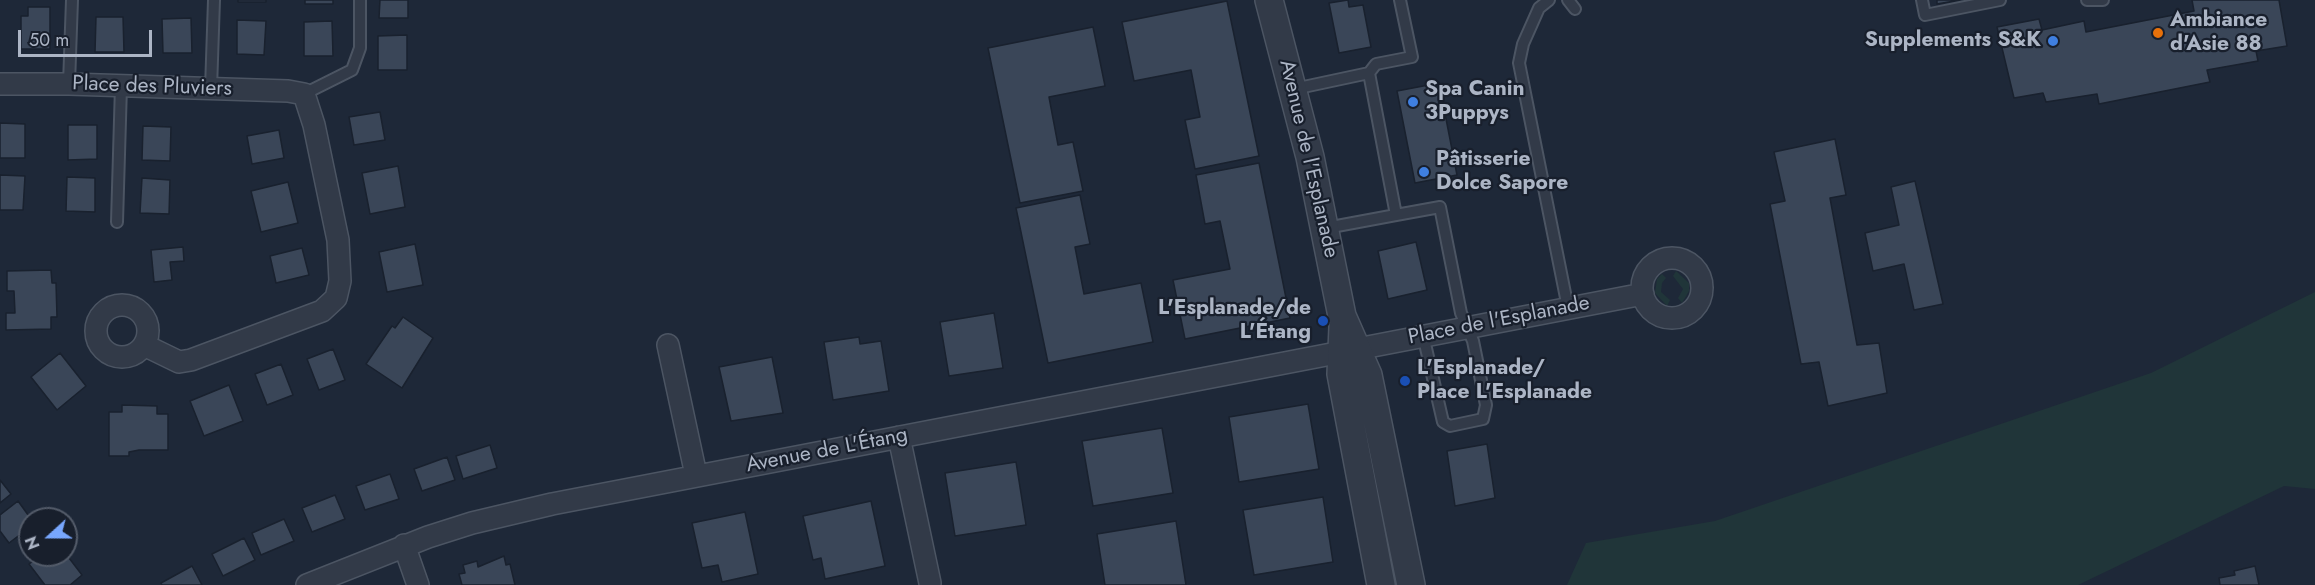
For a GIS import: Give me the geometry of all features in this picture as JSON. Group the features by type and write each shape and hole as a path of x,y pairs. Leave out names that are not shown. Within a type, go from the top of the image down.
{"street":[{"name":"Avenue de l'Esplanade","path":"1269,0 1294,89 1326,228 1349,349 1368,375 1411,585"},
{"name":"Place des Pluviers","path":"0,84 69,84 304,94"},
{"path":"144,345 179,362 191,360 322,311 336,298 340,281 338,240 314,125 304,94"},
{"name":"Place de l'Esplanade","path":"1349,349 1643,294"},
{"path":"668,345 696,475"},
{"name":"Avenue de l'Esplanade","path":"1349,349 1341,374 1381,585"},
{"name":"Avenue de L'Étang","path":"307,585 404,545 511,514 696,475 1349,349"},
{"path":"899,437 930,583"},
{"path":"404,545 418,585"}],"lane":[{"path":"69,84 72,0"},
{"path":"211,89 214,0"},
{"name":"Place des Pluviers","path":"304,94 352,70 360,48 360,0"},
{"path":"1294,89 1369,73 1376,64 1412,57 1400,0"},
{"path":"1549,0 1539,8 1522,44 1519,63 1568,308"},
{"path":"1568,0 1575,9"},
{"path":"1922,0 1925,15 2001,0"},
{"path":"2087,0 2103,0"},
{"path":"1369,73 1396,215"},
{"path":"117,222 121,86"},
{"path":"1326,228 1440,207 1461,313 1473,341 1486,412 1483,419 1446,425 1440,417 1423,335"}],"green space":[{"path":"1676,271 1689,283 1689,291 1682,303 1678,298 1683,289 1673,276"},
{"path":"1662,274 1666,278 1662,283 1661,292 1670,300 1667,306 1655,293 1657,279"},
{"path":"2315,292 2315,489 2284,486 2078,585 1567,585 1586,543 1715,521 2151,373"}],"building":[{"path":"238,0 266,0 266,2 238,2"},
{"path":"305,0 333,0 333,4 305,4"},
{"path":"380,0 408,0 408,18 379,18"},
{"path":"1348,0 1349,7 1363,5 1371,47 1339,53 1329,3"},
{"path":"1937,0 1960,0 1937,4"},
{"path":"2192,0 2279,0 2287,46 2256,51 2258,61 2207,70 2210,82 2099,104 2097,94 2046,102 2043,93 2014,98 1997,27 2039,19 2042,30 2084,21 2086,32 2194,11"},
{"path":"1227,1 1259,156 1195,169 1185,120 1200,117 1191,70 1134,81 1122,22"},
{"path":"28,7 50,7 50,49 21,49 21,16 28,16"},
{"path":"96,17 123,17 124,52 95,52"},
{"path":"191,18 192,53 163,53 162,19"},
{"path":"237,20 266,21 264,55 237,54"},
{"path":"332,21 333,56 304,56 304,22"},
{"path":"1093,27 1105,86 1049,97 1058,145 1073,142 1083,191 1020,203 988,48"},
{"path":"407,35 407,70 378,70 378,36"},
{"path":"1439,83 1457,175 1415,183 1397,91"},
{"path":"380,112 385,140 354,145 349,117"},
{"path":"0,123 25,124 25,158 0,158"},
{"path":"68,125 97,125 97,159 68,160"},
{"path":"143,126 171,127 170,161 142,160"},
{"path":"279,130 284,158 252,164 247,136"},
{"path":"1835,139 1846,195 1830,198 1857,345 1879,343 1887,393 1828,406 1819,362 1801,364 1770,204 1785,201 1774,152"},
{"path":"1259,163 1290,318 1185,339 1173,280 1230,269 1220,221 1205,224 1196,175"},
{"path":"398,166 405,207 370,214 362,173"},
{"path":"0,175 25,176 23,210 0,210"},
{"path":"67,177 95,178 95,212 66,211"},
{"path":"142,178 170,180 169,214 140,213"},
{"path":"1915,181 1943,304 1914,310 1904,264 1873,271 1865,233 1899,225 1891,187"},
{"path":"288,182 298,223 261,232 251,191"},
{"path":"1080,195 1090,244 1075,247 1084,294 1141,283 1153,342 1048,363 1016,208"},
{"path":"1416,242 1427,290 1388,299 1378,251"},
{"path":"415,244 423,285 387,292 379,252"},
{"path":"183,247 184,261 170,262 172,280 154,282 151,250"},
{"path":"302,248 309,275 276,283 270,256"},
{"path":"51,270 52,283 56,283 57,317 51,317 51,329 6,330 6,313 15,313 14,291 7,291 7,271"},
{"path":"994,313 1003,368 949,376 940,322"},
{"path":"403,317 433,338 402,388 366,364 392,326 395,328"},
{"path":"859,337 860,344 881,341 889,391 833,400 824,342"},
{"path":"333,349 345,380 319,390 307,359"},
{"path":"60,353 86,386 57,410 31,377"},
{"path":"772,357 783,413 731,421 719,367"},
{"path":"281,364 293,395 267,405 255,374"},
{"path":"229,385 243,421 204,436 190,401"},
{"path":"1308,404 1319,469 1239,482 1229,417"},
{"path":"122,405 157,406 157,414 168,414 168,450 139,450 129,452 129,456 109,456 109,412 122,412"},
{"path":"1162,428 1173,493 1093,506 1082,441"},
{"path":"1487,444 1495,498 1455,506 1447,451"},
{"path":"490,445 497,468 463,479 456,456"},
{"path":"447,457 455,480 422,491 414,469"},
{"path":"1016,462 1026,525 955,536 945,473"},
{"path":"390,474 399,499 365,510 356,486"},
{"path":"0,480 11,494 0,503"},
{"path":"335,495 345,519 312,532 302,508"},
{"path":"1323,497 1333,562 1254,575 1243,510"},
{"path":"18,501 22,507 18,507 18,536 9,543 0,531 0,515"},
{"path":"871,501 885,566 825,579 821,558 813,560 803,516"},
{"path":"745,512 758,574 722,582 718,565 702,568 692,523"},
{"path":"284,519 294,541 261,555 252,533"},
{"path":"1176,521 1186,585 1105,585 1097,534"},
{"path":"244,538 255,560 223,576 212,554"},
{"path":"504,556 506,565 510,564 515,585 462,585 459,574 465,573 463,565 477,561 478,567"},
{"path":"192,566 202,585 162,585 161,583"},
{"path":"2255,566 2259,585 2220,585 2219,578 2235,575 2234,571"},
{"path":"31,567 76,567 82,575 70,585 45,585"}],"place":[{"name":"Ambiance d'Asie 88","path":"2158,33"},
{"name":"Supplements S&K","path":"2053,41"},
{"name":"Spa Canin 3Puppys","path":"1413,102"},
{"name":"Pâtisserie Dolce Sapore","path":"1424,172"},
{"name":"L'Esplanade/de L'Étang","path":"1323,321"},
{"name":"L'Esplanade/ Place L'Esplanade","path":"1405,381"}]}
